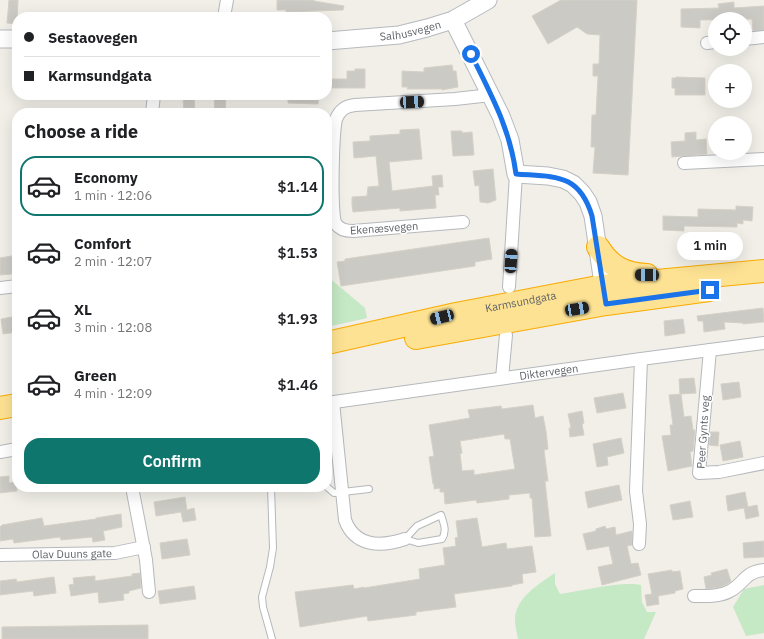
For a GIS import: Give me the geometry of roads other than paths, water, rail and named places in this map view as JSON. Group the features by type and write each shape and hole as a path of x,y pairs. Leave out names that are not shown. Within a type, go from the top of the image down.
{"highway":[{"path":"598,246 605,258 628,273 673,279"},
{"name":"Karmsundgata","path":"332,353 605,295 673,279 764,271"},
{"name":"Karmsundgata","path":"332,342 456,314 605,295 764,283"},
{"path":"0,408 12,406"}],"street":[{"path":"225,12 227,0"},
{"name":"Salhusvegen","path":"332,41 399,34 454,20 488,0"},
{"path":"454,20 501,116 510,140 516,174 509,287"},
{"path":"752,38 764,37"},
{"path":"0,39 12,39"},
{"name":"Ekenæsvegen","path":"463,222 353,231 347,231 336,224 334,219 333,198 336,119 343,109 355,105 455,99 491,95"},
{"path":"684,163 764,159"},
{"path":"516,174 548,176 563,180 573,184 582,192 588,202 592,216 605,295"},
{"path":"0,288 12,287"},
{"path":"502,378 506,335"},
{"name":"Diktervegen","path":"332,403 502,378 764,343"},
{"name":"Peer Gynts veg","path":"710,350 698,473 719,472 764,463"},
{"path":"639,544 640,524 636,491 641,359"},
{"name":"Diktervegen","path":"332,417 343,492 345,520 348,529 354,536 370,543 397,542 405,539"},
{"path":"0,452 12,450"},
{"path":"133,492 144,547 149,592"},
{"name":"Olav Duuns gate","path":"0,555 115,553 144,547"},
{"path":"694,596 707,596 731,591 751,573 764,570"}],"lane":[{"path":"332,491 334,493 369,489"},
{"path":"271,492 273,548 262,597 263,607 272,639"},
{"path":"441,515 445,527 445,535 442,539 418,543 405,539 417,526 441,515"}]}
